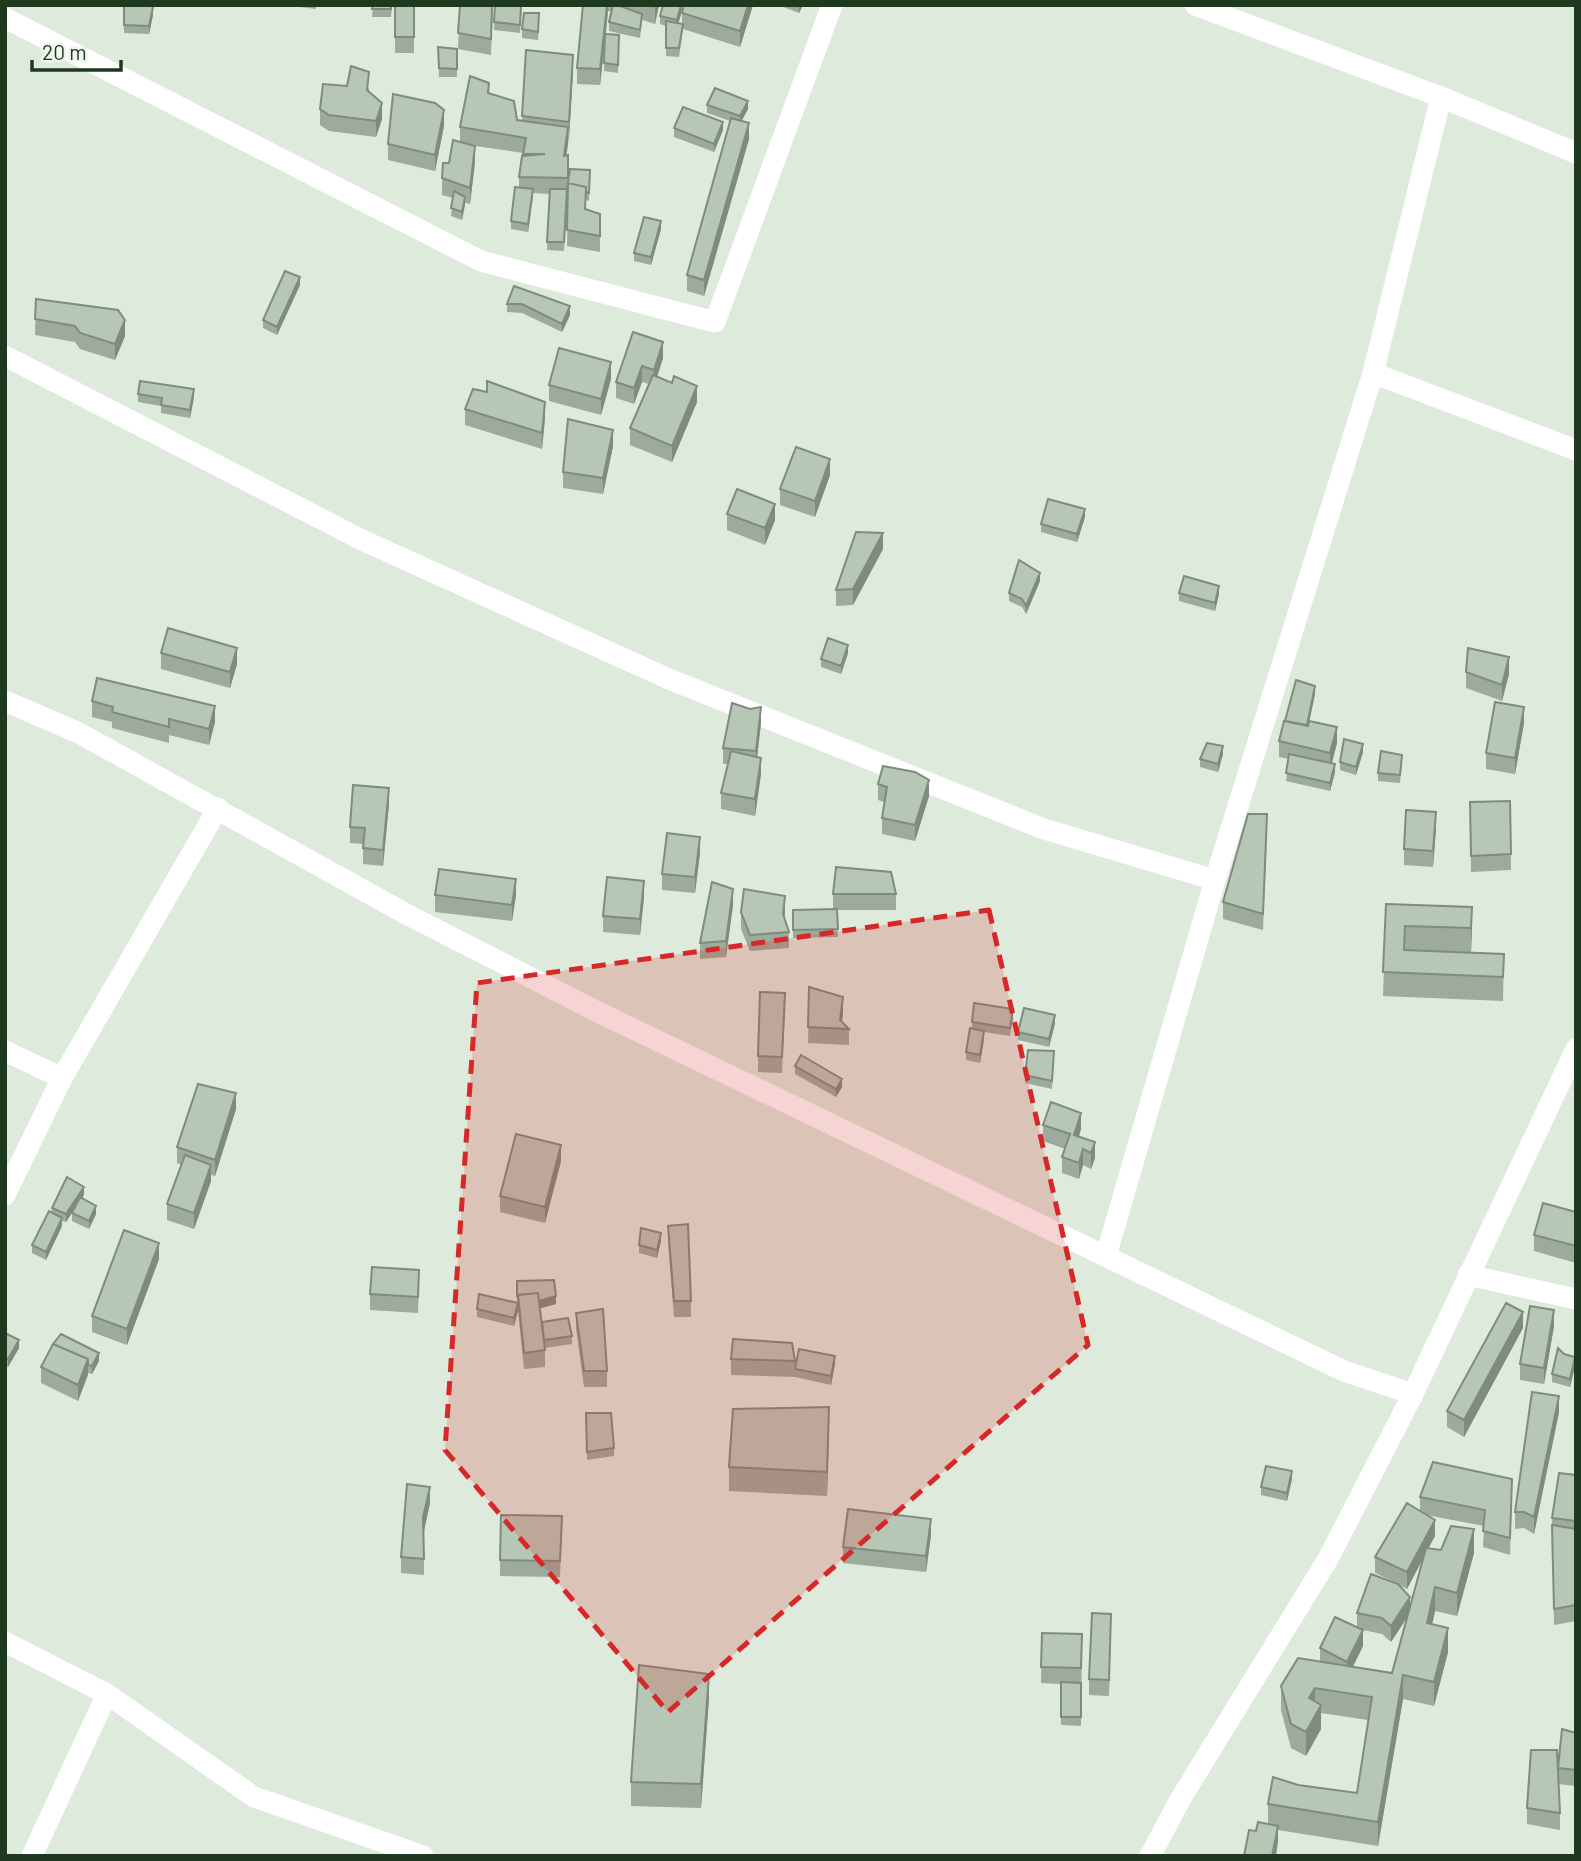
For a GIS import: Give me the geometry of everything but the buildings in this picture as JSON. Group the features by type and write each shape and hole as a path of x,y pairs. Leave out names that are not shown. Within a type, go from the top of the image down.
{"street":[{"path":"5,18 481,261 715,323 832,5"},
{"path":"1195,5 1441,97 1576,153"},
{"path":"1106,1256 1215,880 1373,373 1441,97"},
{"path":"5,356 362,540 669,679 1044,829 1215,880"},
{"path":"1373,373 1576,450"},
{"path":"5,701 79,733 408,915 586,1006 1345,1371 1413,1394"},
{"path":"5,1195 62,1078 218,808"},
{"path":"1150,1856 1181,1798 1328,1559 1413,1394 1576,1049"},
{"path":"5,1051 62,1078"},
{"path":"1468,1275 1576,1299"},
{"path":"5,1642 107,1694 254,1797 423,1856"},
{"path":"32,1856 107,1694"}],"highlighted area":[{"path":"989,910 1088,1345 668,1712 445,1450 477,983"}]}
